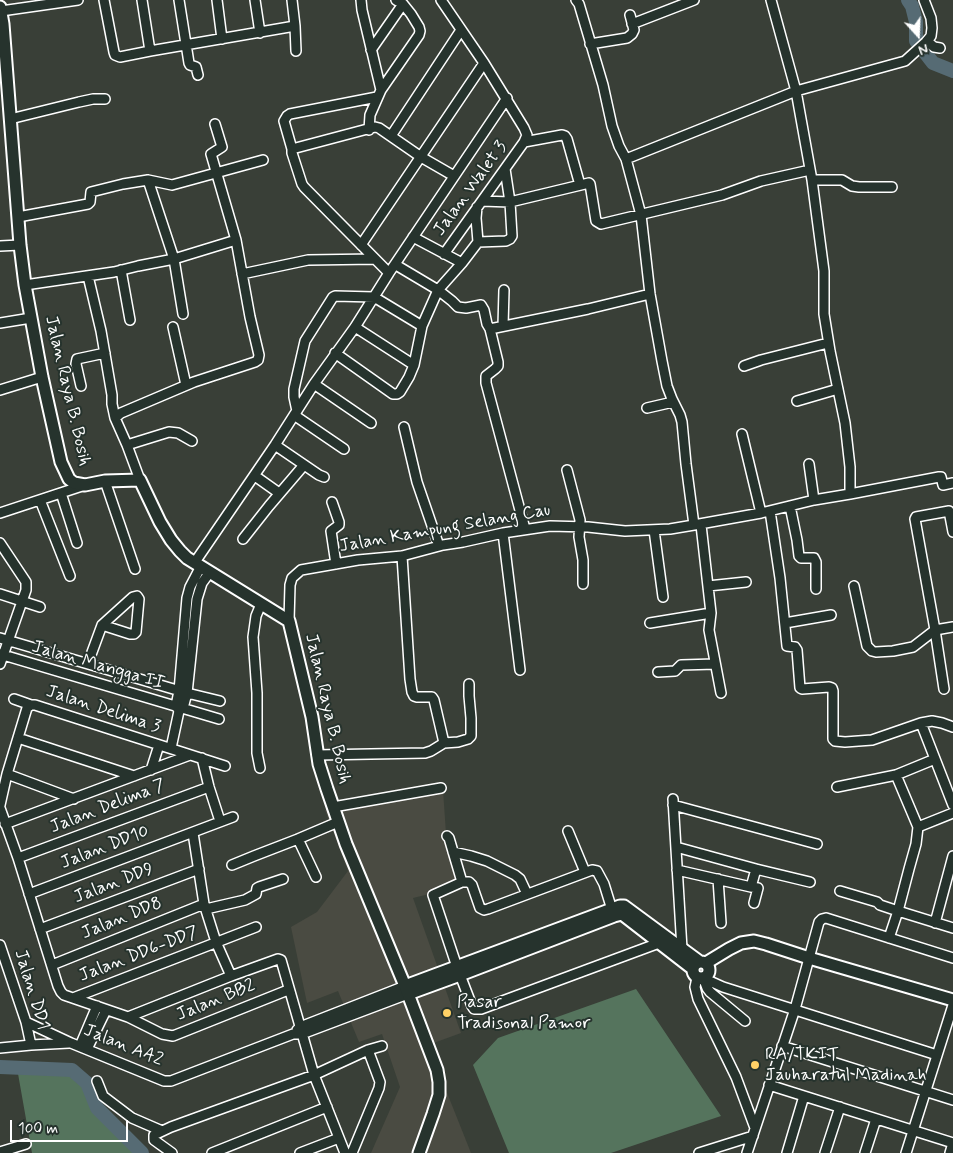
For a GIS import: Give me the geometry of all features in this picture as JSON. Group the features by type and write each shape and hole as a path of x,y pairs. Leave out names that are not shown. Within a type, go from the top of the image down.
{"main road":[{"name":"Jalan Raya B. Bosih","path":"0,9 3,76 10,119 25,285 42,377 61,462 69,478 74,483 86,485 105,481 140,480 155,514 180,551 289,622 312,716 317,755 338,822 437,1070 439,1095 419,1153"},
{"path":"406,990 612,912 620,906 624,906 682,949 702,971"},
{"path":"612,912 622,914 659,943 702,971"},
{"path":"702,971 730,953 753,946 953,1000"},
{"path":"881,982 953,1006"}],"street":[{"path":"0,9 78,0"},
{"path":"104,0 115,55 120,57 296,26"},
{"path":"142,0 150,51"},
{"path":"179,0 189,63 196,67 198,75"},
{"path":"217,0 222,39"},
{"path":"256,0 260,33"},
{"path":"292,0 296,26 296,51"},
{"path":"361,0 379,93"},
{"path":"362,10 368,0"},
{"path":"441,0 507,98 526,132 527,135 524,142"},
{"path":"576,0 579,4 612,126 626,159 641,215 650,294 667,386 682,422 686,464 708,586 711,613 709,630 721,693"},
{"path":"590,44 627,38 634,30 631,19 694,0"},
{"path":"771,0 796,92 812,180 823,256 824,314 828,343 845,423 850,467 850,494"},
{"path":"626,159 796,92 905,61 931,36 932,28 924,0"},
{"path":"369,130 370,116 379,93 420,31 411,14 400,2 371,50"},
{"path":"391,136 461,30"},
{"path":"927,41 934,47 940,48"},
{"path":"361,245 484,63"},
{"path":"379,93 290,114 284,121 304,188 389,273"},
{"path":"170,748 183,692 187,598 190,587 254,476 507,98"},
{"path":"10,119 79,102 105,99"},
{"path":"115,418 121,413 186,385 255,362 260,355 250,317 236,240 211,153 222,147 215,124"},
{"path":"292,149 375,127 454,176"},
{"path":"524,142 565,136 585,184 596,222 601,224 722,195 761,181 810,170"},
{"name":"Jalan Walet 3","path":"444,254 524,142"},
{"path":"18,217 88,204 91,192 123,184 148,180 172,185 264,160"},
{"path":"478,242 506,241 512,236 510,202 505,169"},
{"path":"148,180 174,259 183,314"},
{"path":"812,180 842,180 852,186 859,187 892,187"},
{"path":"335,354 393,394 400,392 414,365 422,326 438,290 478,242 476,218 480,204 510,202 585,184"},
{"path":"413,237 462,263"},
{"path":"25,285 88,276 174,259 236,240"},
{"path":"0,246 20,244"},
{"path":"242,274 308,260 375,259"},
{"path":"396,265 438,290 458,307 466,308 481,305 483,307 498,362 498,366 486,376 486,383 526,529"},
{"path":"121,270 130,320"},
{"path":"88,276 102,331 115,418 140,480"},
{"path":"503,326 504,290"},
{"path":"490,329 650,294"},
{"path":"295,413 294,389 305,341 333,297 374,297 422,326"},
{"path":"0,323 31,318"},
{"path":"355,326 414,365"},
{"path":"173,327 186,385"},
{"path":"744,366 828,343"},
{"path":"81,386 76,364 77,359 105,353"},
{"path":"0,390 42,377"},
{"path":"314,384 371,423"},
{"path":"797,401 838,389"},
{"path":"647,408 673,402"},
{"path":"295,413 344,449"},
{"path":"404,427 418,482 439,546"},
{"path":"127,445 169,432 178,433 192,441"},
{"path":"742,434 766,512 780,578 787,646 795,647 797,650 800,688 832,688 835,741 872,740 932,721 953,727"},
{"path":"275,445 324,477"},
{"path":"809,464 814,500"},
{"path":"244,539 279,493 304,465"},
{"path":"566,470 578,511 579,537 583,560 583,584"},
{"path":"254,476 279,493"},
{"name":"Jalan Kampung Selang Cau","path":"289,622 290,585 292,578 301,570 358,560 402,556 439,546 526,529 550,526 580,526 626,532 670,529 766,512 814,500 938,477 941,477 943,485 953,483"},
{"path":"105,481 136,569"},
{"path":"0,513 86,485"},
{"path":"61,493 77,543"},
{"path":"40,500 70,576"},
{"path":"332,502 339,522 339,525 330,531 336,564"},
{"path":"790,506 797,540 798,556 801,558 814,558 816,562 816,589"},
{"path":"944,689 915,519 918,516 949,511 953,532"},
{"path":"654,530 663,597"},
{"path":"503,533 520,670"},
{"path":"0,543 26,582 26,590 4,639 1,658"},
{"path":"402,556 412,692 414,696 432,697 434,700 444,743"},
{"path":"0,558 11,561"},
{"path":"708,586 746,582"},
{"path":"854,586 867,646 876,652 912,647 935,630 953,627"},
{"path":"0,594 40,607"},
{"path":"88,663 102,625 137,596 139,600 136,632 134,634 102,625"},
{"path":"260,768 257,753 257,693 253,637 256,616 261,604"},
{"path":"650,622 711,613"},
{"path":"784,623 831,616"},
{"name":"Jalan Mangga II","path":"4,639 183,692 220,701"},
{"name":"Jalan Mangga II","path":"1,658 219,719"},
{"path":"658,672 675,671 681,665 715,664"},
{"path":"317,755 424,753 444,743 454,743 468,739 471,736 469,684"},
{"path":"14,700 31,705"},
{"name":"Jalan Delima 3","path":"0,807 7,774 27,708 31,705 225,766"},
{"path":"921,724 953,805"},
{"path":"18,738 134,776"},
{"path":"151,770 159,745"},
{"path":"5,824 190,755"},
{"path":"202,758 220,822"},
{"path":"837,787 896,775 935,760"},
{"path":"7,774 74,799"},
{"path":"889,938 916,844 918,827 896,775"},
{"name":"Jalan Delima 7","path":"18,858 209,787"},
{"path":"333,806 440,788"},
{"path":"682,949 673,802 817,844"},
{"path":"0,807 61,992 73,998"},
{"path":"918,827 953,813"},
{"name":"Jalan DD10","path":"29,894 233,817"},
{"path":"232,865 338,822"},
{"path":"568,831 585,872"},
{"path":"193,833 205,906 216,942 230,976"},
{"path":"447,836 462,882"},
{"path":"298,839 316,877"},
{"path":"676,847 810,882"},
{"path":"453,852 487,861 516,875 527,894"},
{"path":"935,923 953,856"},
{"name":"Jalan DD9","path":"40,929 199,869"},
{"path":"751,887 756,869"},
{"path":"612,912 598,871 592,870 484,910 480,908 472,884 469,882 462,882 433,895 458,971 474,1009 481,1010 659,943"},
{"path":"677,870 758,888 754,903"},
{"name":"Jalan DD8","path":"52,965 205,906 245,900 256,894 257,888 283,879"},
{"path":"718,879 720,922"},
{"path":"840,891 953,928"},
{"path":"747,1153 794,1009 819,922 822,919 826,918 953,958"},
{"name":"Jalan DD6-DD7","path":"73,998 256,927"},
{"name":"Jalan DD1","path":"0,946 26,1022 31,1045"},
{"path":"128,1017 278,959 282,962 298,1032 345,1153"},
{"path":"702,971 724,987 937,1055"},
{"path":"702,971 710,992 745,1021"},
{"path":"702,971 695,987 698,999 736,1077 754,1132"},
{"name":"Jalan BB2","path":"73,998 128,1017 162,1034 173,1036 288,990"},
{"name":"Jalan AA2","path":"26,1022 164,1081 171,1081 406,990"},
{"path":"906,1153 953,1006"},
{"path":"0,1048 31,1045 80,1046 101,1008"},
{"path":"172,1153 154,1140 154,1135 314,1075 368,1050 382,1046"},
{"path":"782,1046 953,1100"},
{"path":"352,1153 380,1082 368,1050"},
{"path":"97,1081 103,1096 132,1118 162,1131"},
{"path":"769,1085 953,1143 950,1153"},
{"path":"787,1153 804,1096"},
{"path":"212,1153 327,1107"},
{"path":"825,1153 840,1107"},
{"path":"865,1153 876,1119"},
{"path":"699,1153 754,1132"},
{"path":"300,1153 339,1138"},
{"path":"0,1152 26,1144"}],"shaded area":[{"path":"443,790 447,848 458,887 413,898 461,1033 428,1045 471,1153 371,1153 400,1087 382,1034 359,1042 338,991 307,1003 291,927 317,912 348,871 325,810"}],"green space":[{"path":"636,989 721,1116 611,1153 509,1153 473,1065 498,1038"},
{"path":"17,1068 72,1070 87,1083 97,1108 142,1153 32,1153"}],"waterway":[{"path":"908,0 912,6 916,22 916,41 933,63 953,71"},
{"path":"0,1067 72,1070 87,1083 97,1108 142,1153"}],"place":[{"name":"Pasar Tradisonal Pamor","path":"447,1013"},
{"name":"RA/TKIT Jauharatul Madinah","path":"755,1065"}]}
